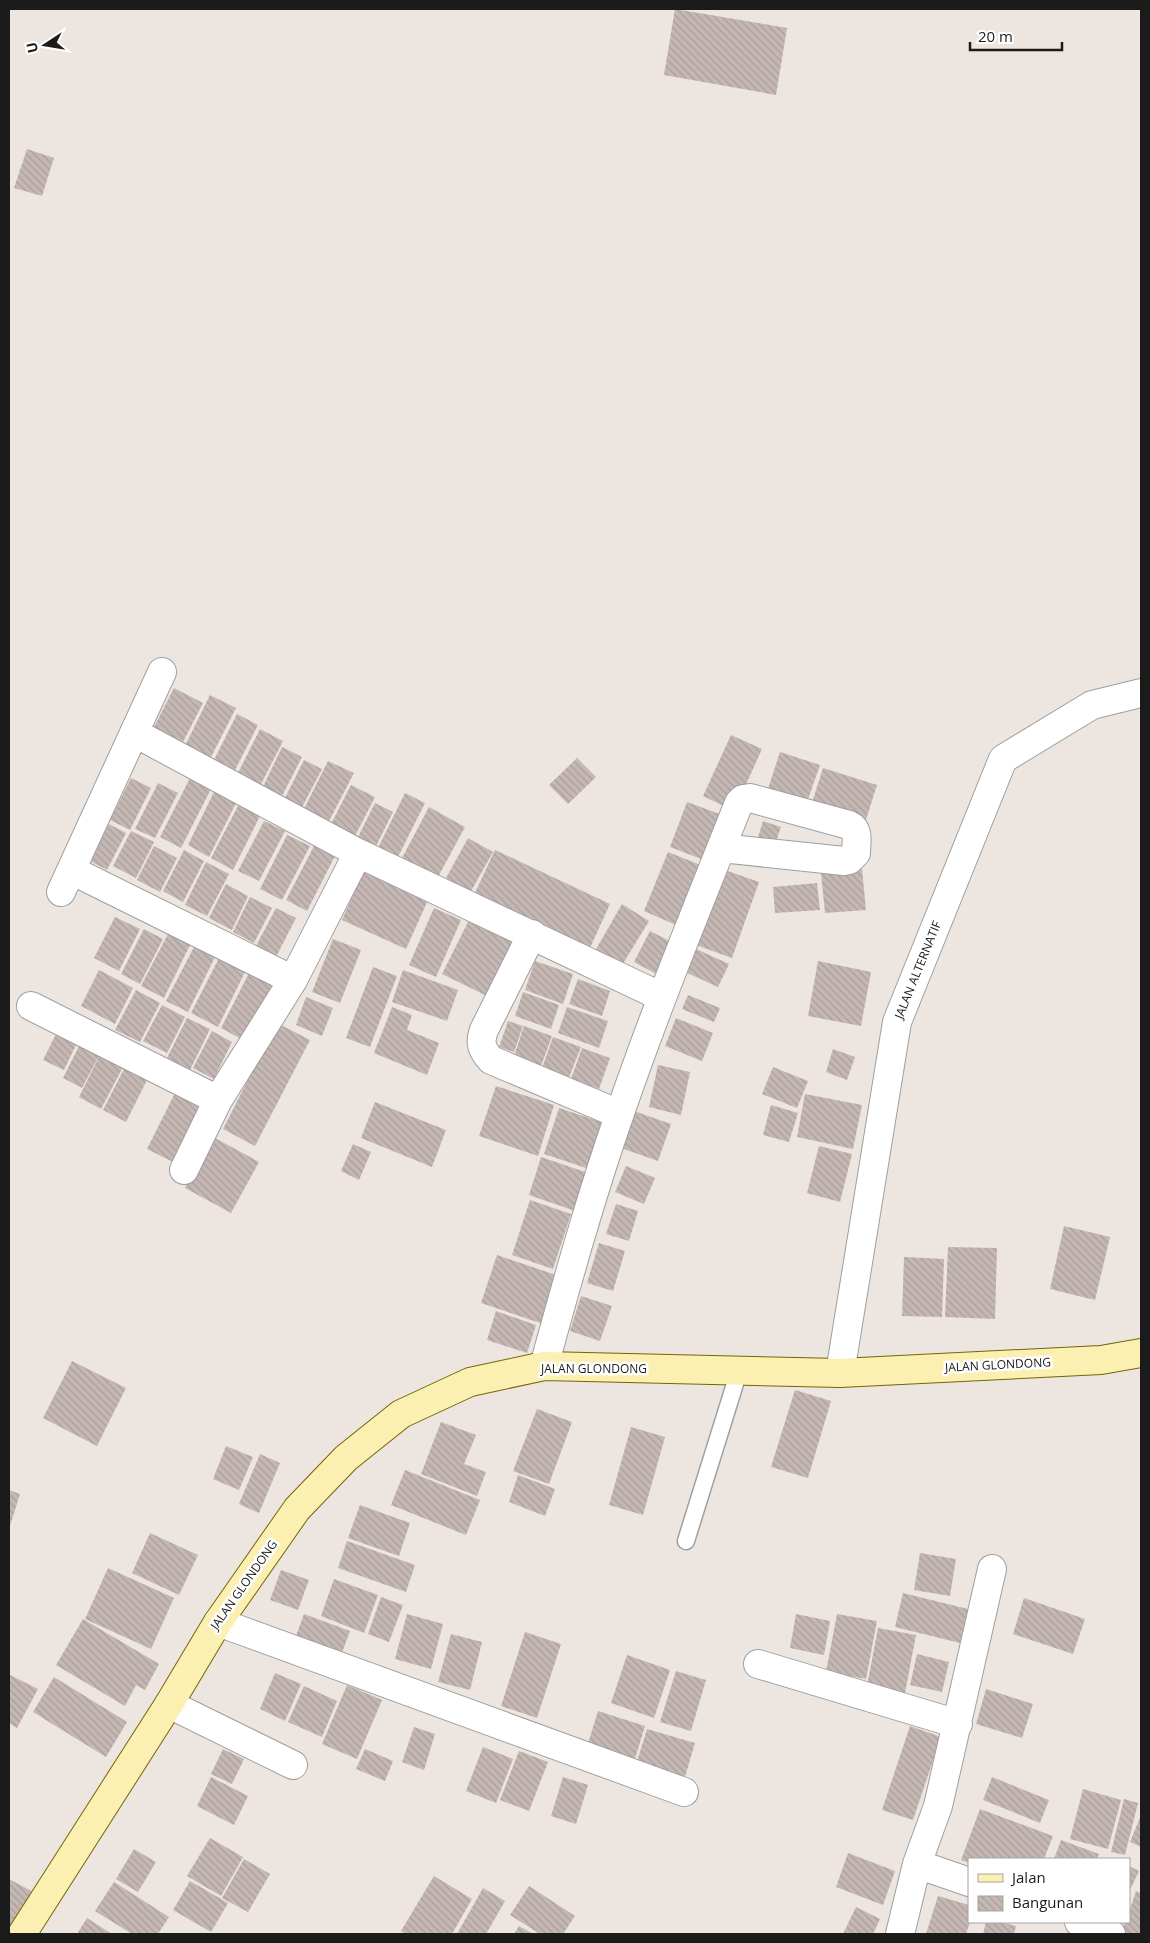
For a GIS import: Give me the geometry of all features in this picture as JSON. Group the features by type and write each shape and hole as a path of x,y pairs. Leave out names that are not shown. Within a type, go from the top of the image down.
{"main road":[{"name":"JALAN GLONDONG","path":"22,1934 169,1704 218,1622 297,1509 346,1458 401,1414 470,1382 544,1366 840,1373 1101,1360 1141,1353"}],"street":[{"path":"162,672 66,881 293,980"},
{"name":"JALAN ALTERNATIF","path":"840,1373 897,1022 1003,758 1092,705 1141,693"},
{"path":"135,733 358,853 662,997"},
{"path":"544,1366 561,1302 619,1114 662,997 721,848"},
{"path":"184,1170 218,1100 293,980 358,853"},
{"path":"532,934 484,1030 481,1043 484,1053 491,1060 619,1114"},
{"path":"31,1006 218,1100"},
{"path":"1101,1360 1141,1368"},
{"path":"900,1934 917,1864 938,1806 992,1569"},
{"path":"218,1622 684,1792"},
{"path":"758,1664 958,1724"},
{"path":"169,1704 293,1765"},
{"path":"917,1864 968,1882"},
{"path":"1082,1923 1111,1934"}],"lane":[{"path":"686,1541 739,1371"}],"building":[{"path":"675,9 787,28 776,95 664,75"},
{"path":"27,149 54,158 42,196 14,188"},
{"path":"174,688 203,703 181,746 152,731"},
{"path":"210,695 236,708 209,761 184,748"},
{"path":"237,714 258,725 233,774 212,764"},
{"path":"260,729 283,741 259,788 236,777"},
{"path":"731,735 762,749 734,811 703,796"},
{"path":"282,747 302,757 280,800 261,791"},
{"path":"780,752 820,765 805,808 766,795"},
{"path":"577,758 596,777 568,804 549,785"},
{"path":"304,760 322,769 300,811 283,802"},
{"path":"328,761 354,773 328,823 303,811"},
{"path":"823,768 877,785 864,826 810,809"},
{"path":"131,778 151,788 130,830 110,820"},
{"path":"190,778 211,789 181,848 160,837"},
{"path":"158,783 178,793 155,838 135,829"},
{"path":"351,785 375,797 354,838 330,826"},
{"path":"214,792 236,803 209,857 188,845"},
{"path":"405,793 425,803 397,859 378,848"},
{"path":"687,802 725,816 709,862 670,847"},
{"path":"375,803 393,812 375,848 357,839"},
{"path":"239,804 260,816 233,870 211,858"},
{"path":"429,807 465,827 438,877 402,858"},
{"path":"264,821 285,831 259,881 238,871"},
{"path":"763,821 781,827 773,850 756,844"},
{"path":"109,824 126,833 107,870 90,861"},
{"path":"131,831 154,842 136,878 113,866"},
{"path":"287,835 310,846 282,900 260,889"},
{"path":"468,838 493,852 470,893 446,878"},
{"path":"154,846 177,858 160,892 137,880"},
{"path":"314,846 335,856 307,911 286,900"},
{"path":"184,850 204,861 183,902 163,891"},
{"path":"495,850 610,904 589,950 474,895"},
{"path":"668,852 708,868 683,928 644,911"},
{"path":"206,862 229,874 207,916 185,905"},
{"path":"722,869 759,882 732,958 696,945"},
{"path":"862,869 866,910 825,913 821,873"},
{"path":"363,871 428,900 406,949 342,920"},
{"path":"817,883 820,910 775,913 773,887"},
{"path":"226,884 248,896 232,930 209,918"},
{"path":"250,897 272,908 254,943 233,932"},
{"path":"622,904 649,921 621,967 595,951"},
{"path":"276,908 296,918 276,957 256,946"},
{"path":"434,908 461,920 436,977 409,965"},
{"path":"115,917 140,929 119,971 94,958"},
{"path":"469,920 518,944 491,998 442,974"},
{"path":"144,929 163,939 140,984 121,974"},
{"path":"170,930 192,941 164,998 141,986"},
{"path":"650,931 681,947 664,978 634,962"},
{"path":"333,939 361,950 340,1003 312,992"},
{"path":"195,945 216,955 188,1012 166,1001"},
{"path":"694,948 729,964 718,987 683,971"},
{"path":"219,958 245,972 218,1027 191,1013"},
{"path":"535,961 573,974 563,1004 525,990"},
{"path":"818,961 871,972 861,1026 808,1016"},
{"path":"373,967 397,976 370,1047 346,1038"},
{"path":"99,970 133,988 115,1024 81,1006"},
{"path":"403,970 458,990 447,1021 392,1002"},
{"path":"249,973 274,985 245,1041 221,1028"},
{"path":"578,979 610,991 602,1016 569,1004"},
{"path":"136,990 160,1003 140,1042 115,1030"},
{"path":"523,992 559,1005 551,1029 515,1016"},
{"path":"688,995 720,1008 714,1022 682,1009"},
{"path":"306,997 333,1008 322,1036 296,1025"},
{"path":"162,1005 185,1017 167,1053 143,1041"},
{"path":"392,1007 412,1015 407,1030 439,1043 427,1075 374,1053"},
{"path":"567,1007 608,1021 599,1048 558,1033"},
{"path":"187,1018 210,1029 190,1070 167,1058"},
{"path":"676,1018 713,1033 702,1061 665,1046"},
{"path":"508,1021 523,1026 514,1052 499,1047"},
{"path":"277,1023 310,1040 255,1146 223,1129"},
{"path":"524,1026 552,1036 540,1069 513,1059"},
{"path":"212,1031 232,1042 214,1079 193,1068"},
{"path":"57,1032 77,1043 64,1070 43,1060"},
{"path":"553,1037 581,1047 568,1080 541,1071"},
{"path":"80,1044 100,1054 82,1088 63,1078"},
{"path":"582,1048 610,1058 599,1089 571,1079"},
{"path":"833,1049 855,1057 847,1080 826,1072"},
{"path":"100,1055 123,1067 101,1109 79,1097"},
{"path":"658,1065 690,1072 681,1115 649,1107"},
{"path":"773,1067 808,1081 797,1108 762,1094"},
{"path":"124,1069 147,1080 126,1122 103,1110"},
{"path":"496,1086 554,1105 538,1156 479,1136"},
{"path":"176,1091 206,1107 177,1164 147,1149"},
{"path":"805,1094 862,1105 853,1149 797,1137"},
{"path":"375,1102 446,1130 432,1167 361,1138"},
{"path":"771,1105 798,1113 789,1142 763,1135"},
{"path":"559,1108 604,1123 589,1169 544,1154"},
{"path":"634,1111 671,1124 658,1161 621,1148"},
{"path":"213,1137 259,1162 231,1213 185,1188"},
{"path":"353,1144 371,1152 359,1180 341,1171"},
{"path":"819,1146 852,1154 840,1202 807,1193"},
{"path":"541,1157 594,1175 581,1213 529,1195"},
{"path":"626,1166 655,1178 644,1204 615,1192"},
{"path":"530,1200 571,1214 553,1269 512,1255"},
{"path":"616,1204 638,1211 629,1241 606,1234"},
{"path":"1064,1226 1110,1237 1095,1300 1050,1289"},
{"path":"599,1243 625,1251 613,1291 587,1283"},
{"path":"948,1247 997,1248 995,1319 945,1317"},
{"path":"497,1255 562,1277 546,1325 481,1303"},
{"path":"904,1257 944,1259 942,1317 902,1316"},
{"path":"581,1296 612,1306 600,1341 570,1331"},
{"path":"496,1311 536,1325 527,1353 487,1340"},
{"path":"72,1361 126,1388 97,1446 43,1418"},
{"path":"795,1390 831,1401 808,1478 771,1467"},
{"path":"537,1409 572,1422 549,1484 513,1471"},
{"path":"441,1422 476,1435 464,1464 486,1472 477,1496 421,1474"},
{"path":"631,1427 665,1437 643,1515 609,1505"},
{"path":"226,1446 253,1457 239,1490 213,1479"},
{"path":"260,1454 280,1463 259,1513 239,1504"},
{"path":"405,1470 480,1500 466,1535 391,1505"},
{"path":"518,1475 555,1489 545,1516 509,1502"},
{"path":"9,1490 20,1494 9,1529"},
{"path":"360,1505 410,1523 399,1556 348,1538"},
{"path":"150,1533 198,1555 179,1595 132,1573"},
{"path":"347,1541 415,1565 406,1592 338,1568"},
{"path":"920,1553 956,1559 950,1596 914,1590"},
{"path":"108,1568 174,1598 151,1649 85,1619"},
{"path":"281,1570 309,1580 298,1610 270,1600"},
{"path":"334,1579 378,1595 364,1633 321,1616"},
{"path":"903,1593 968,1609 960,1643 895,1627"},
{"path":"381,1597 403,1605 389,1642 368,1634"},
{"path":"1024,1598 1085,1619 1073,1654 1013,1634"},
{"path":"304,1614 350,1631 339,1661 293,1644"},
{"path":"407,1614 443,1624 431,1669 395,1659"},
{"path":"796,1614 830,1621 824,1655 790,1648"},
{"path":"837,1614 877,1621 866,1679 826,1672"},
{"path":"83,1619 159,1664 145,1690 136,1685 125,1706 56,1665"},
{"path":"878,1628 916,1635 905,1693 867,1686"},
{"path":"525,1632 561,1644 537,1718 501,1706"},
{"path":"451,1634 482,1642 470,1690 438,1682"},
{"path":"917,1654 949,1662 942,1692 910,1685"},
{"path":"627,1655 670,1670 654,1718 611,1703"},
{"path":"676,1671 706,1680 691,1731 660,1722"},
{"path":"275,1673 301,1684 285,1721 260,1709"},
{"path":"10,1675 38,1689 17,1728 9,1723"},
{"path":"54,1677 127,1722 106,1757 33,1712"},
{"path":"347,1685 382,1700 357,1759 322,1744"},
{"path":"304,1686 337,1701 322,1737 288,1722"},
{"path":"986,1689 1033,1704 1022,1738 976,1724"},
{"path":"598,1711 645,1726 634,1762 587,1747"},
{"path":"910,1726 941,1737 913,1820 882,1810"},
{"path":"414,1727 435,1734 424,1770 402,1762"},
{"path":"647,1729 695,1743 684,1780 636,1765"},
{"path":"483,1747 513,1759 496,1803 466,1791"},
{"path":"223,1749 244,1759 232,1784 211,1774"},
{"path":"365,1749 393,1761 385,1781 356,1769"},
{"path":"519,1751 548,1762 529,1811 500,1800"},
{"path":"211,1777 248,1796 234,1825 197,1806"},
{"path":"563,1777 588,1785 576,1824 551,1816"},
{"path":"992,1777 1049,1800 1040,1823 983,1800"},
{"path":"1083,1789 1121,1800 1108,1849 1070,1839"},
{"path":"1124,1799 1138,1803 1125,1855 1111,1852"},
{"path":"980,1809 1053,1836 1044,1858 968,1858 968,1863 961,1860"},
{"path":"1141,1815 1141,1847 1130,1842"},
{"path":"210,1838 243,1857 221,1896 187,1876"},
{"path":"1061,1840 1099,1854 1097,1858 1054,1858"},
{"path":"134,1849 156,1862 138,1892 116,1879"},
{"path":"848,1853 895,1871 883,1905 836,1887"},
{"path":"244,1859 270,1874 248,1912 222,1898"},
{"path":"1130,1866 1139,1871 1130,1888"},
{"path":"434,1876 472,1899 452,1934 406,1934 401,1931"},
{"path":"9,1879 37,1894 9,1933"},
{"path":"190,1881 228,1903 211,1932 173,1910"},
{"path":"114,1882 169,1917 158,1934 132,1934 95,1911"},
{"path":"529,1886 575,1916 563,1934 540,1934 510,1915"},
{"path":"483,1888 505,1901 486,1934 457,1934"},
{"path":"1136,1891 1141,1893 1141,1934 1121,1934 1125,1923 1130,1923 1130,1909"},
{"path":"938,1896 968,1905 968,1923 970,1923 966,1934 926,1934"},
{"path":"856,1907 880,1919 873,1934 843,1934"},
{"path":"87,1918 112,1934 77,1934"},
{"path":"986,1923 1004,1923 1016,1926 1014,1934 983,1934"},
{"path":"519,1926 533,1934 514,1934"}]}
